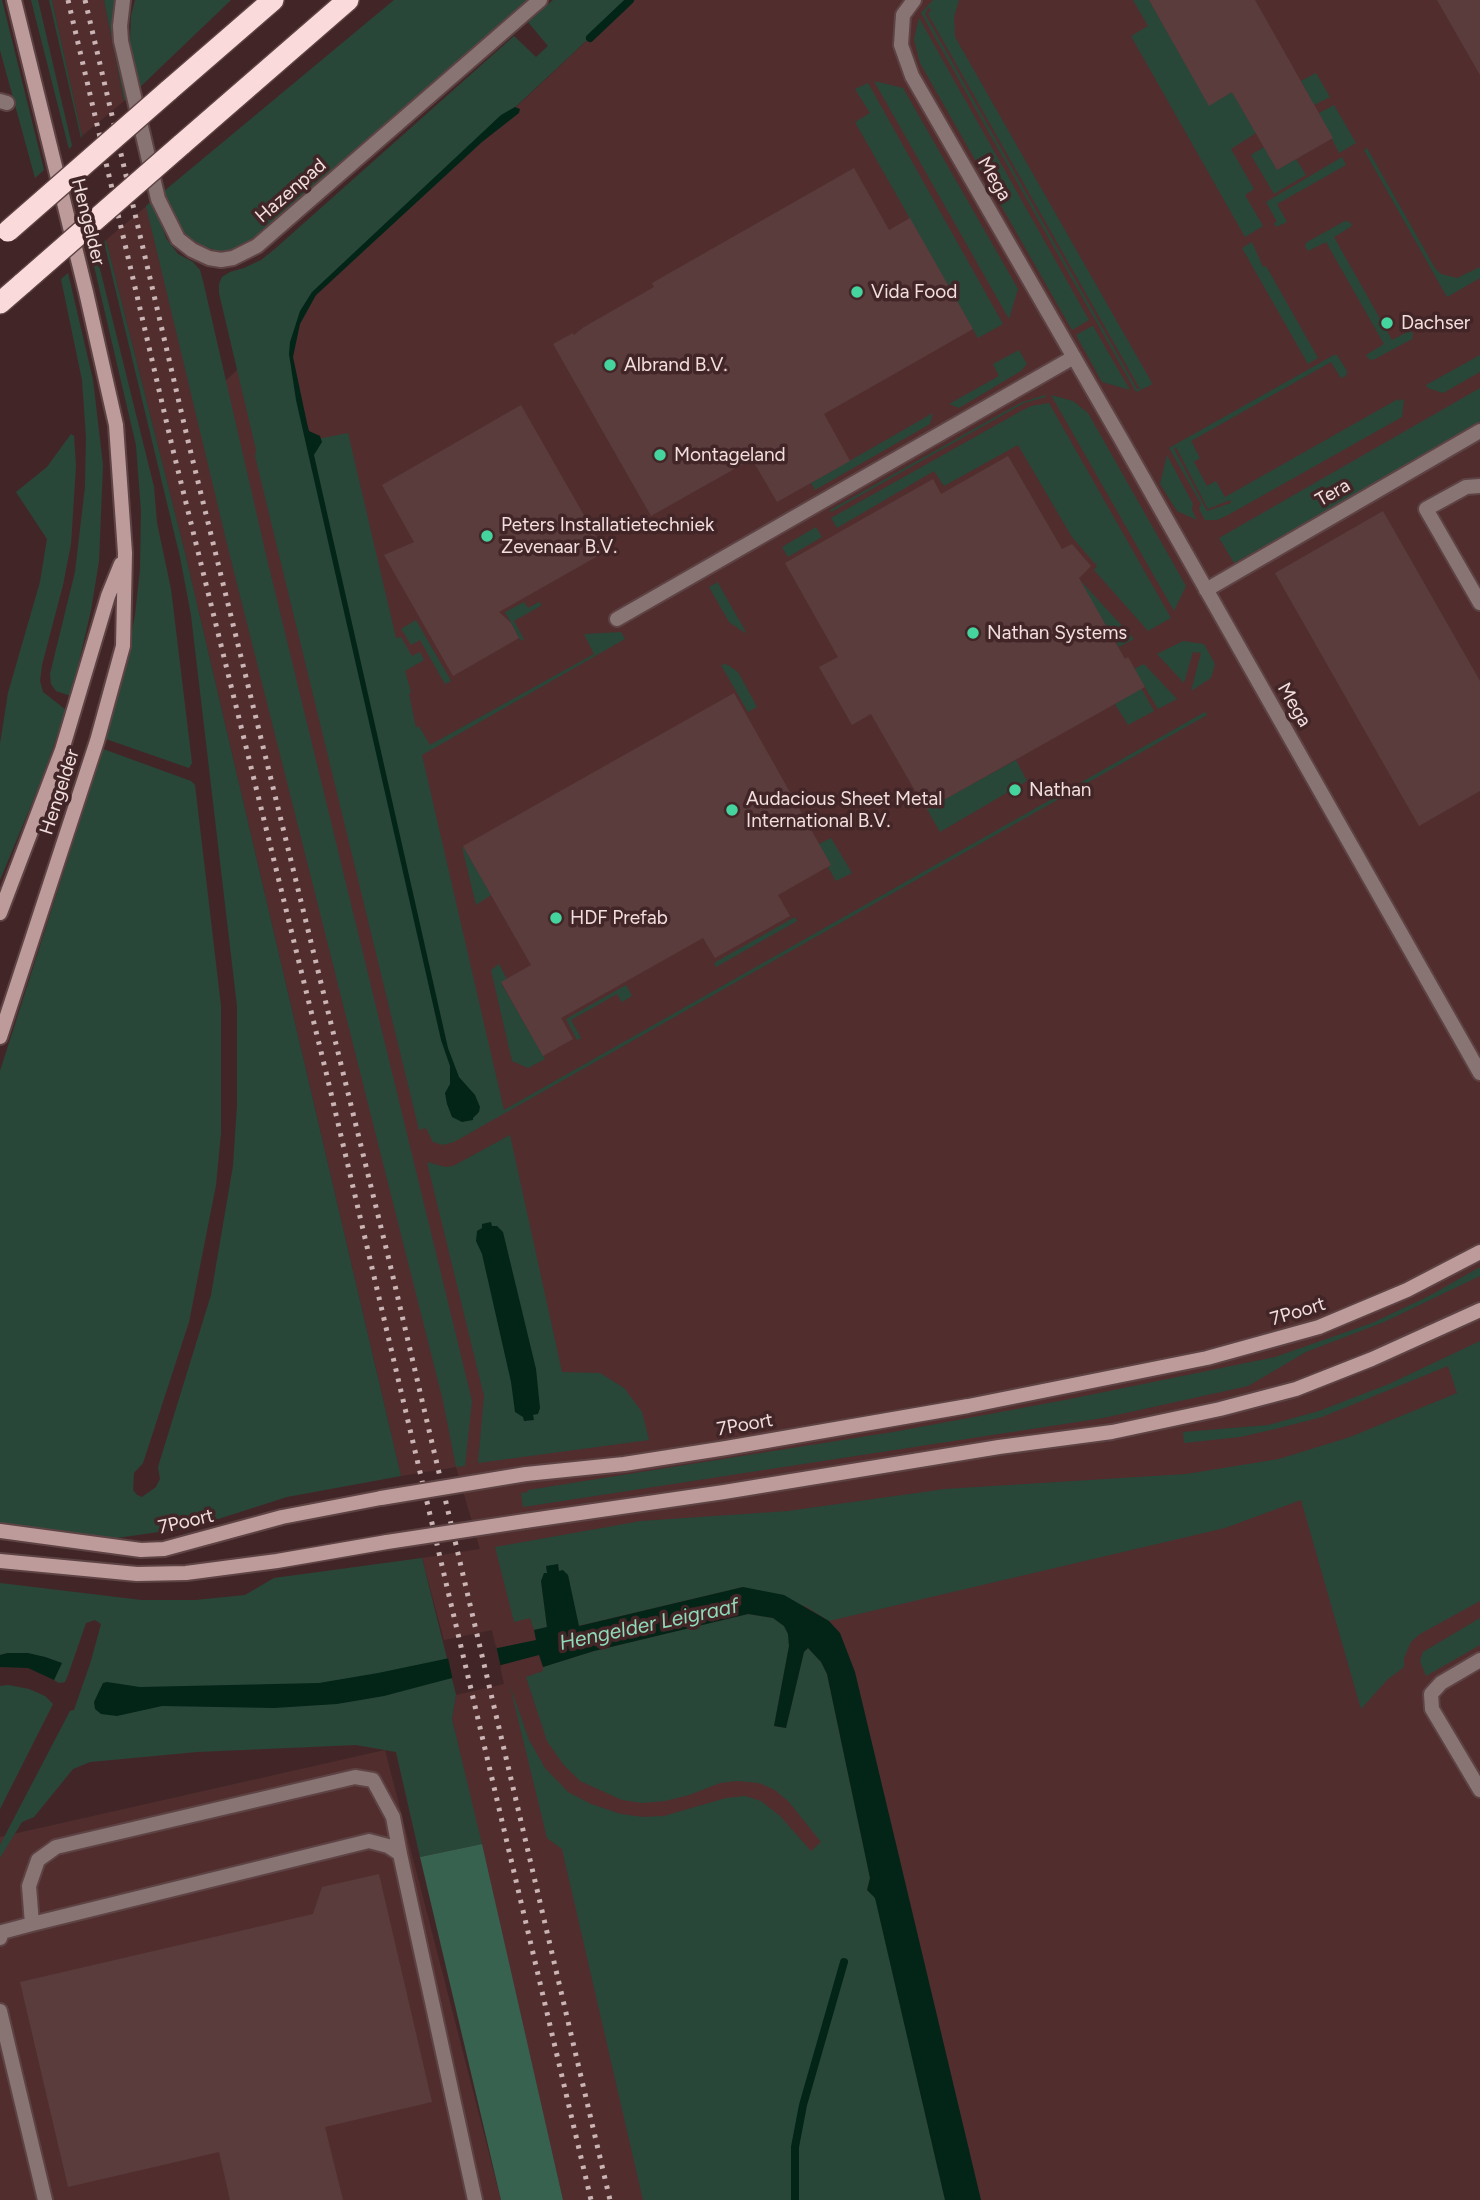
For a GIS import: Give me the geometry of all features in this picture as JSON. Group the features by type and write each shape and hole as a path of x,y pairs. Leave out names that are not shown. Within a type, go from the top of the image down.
{"highway":[{"path":"4,234 273,0"},
{"path":"0,303 348,0"}],"street":[{"name":"Hengelder","path":"0,1037 97,741 123,646 125,553 116,425 14,0"},
{"name":"Hazenpad","path":"123,0 120,26 130,83 158,199 178,239 209,258 233,258 257,246 540,0"},
{"name":"Mega","path":"914,0 903,15 901,45 912,76 1480,1073"},
{"path":"617,619 1074,357"},
{"name":"Tera","path":"1206,590 1480,431"},
{"path":"1480,486 1466,487 1426,509 1480,603"},
{"name":"Hengelder","path":"0,913 62,750 104,609 125,553"},
{"name":"7Poort","path":"0,1531 141,1550 164,1549 282,1517 381,1498 526,1474 624,1464 968,1406 1207,1357 1320,1327 1407,1290 1480,1252"},
{"path":"0,1561 137,1574 186,1573 724,1492 999,1447 1112,1432 1220,1409 1296,1389 1372,1359 1480,1310"},
{"path":"1480,1660 1441,1683 1431,1694 1432,1709 1480,1790"},
{"path":"32,1924 29,1886 38,1860 56,1847 355,1777 373,1780 393,1817 475,2200"},
{"path":"0,1938 2,1932 32,1924 369,1841 388,1846 400,1854"},
{"path":"0,2011 45,2200"}],"shaded area":[{"path":"0,0 44,170 35,178 0,50"},
{"path":"31,0 38,0 72,146 69,149"},
{"path":"49,0 52,0 81,138"},
{"path":"52,0 104,0 124,101 82,136"},
{"path":"104,0 115,0 115,39 126,99 124,101"},
{"path":"135,0 231,0 139,88 130,43 131,16"},
{"path":"394,0 531,0 261,236 237,249 220,252 187,236 172,215 163,192"},
{"path":"553,0 630,0 312,297 297,322 291,350 307,441 348,433 396,638 401,637 412,656 420,652 424,660 405,671 416,728 419,726 430,745 594,654 584,634 621,632 625,639 422,755 504,1110 1205,712 1207,715 454,1142 443,1145 433,1142 426,1128 419,1130 255,456 256,450 219,284 222,277 261,260 276,248 514,36 536,57 548,46 528,22"},
{"path":"630,0 1480,0 1480,2200 563,2200 452,1719 456,1695 504,1684 492,1630 444,1640 422,1558 480,1549 456,1467 401,1476 186,557 106,240 149,204 219,387"},
{"path":"933,0 959,0 954,17 955,37 1151,385 1136,392 921,13","holes":["929,7 931,10 928,14 1140,389 1137,389 925,14"]},
{"path":"1133,0 1149,0 1209,105 1232,92 1256,133 1231,149 1254,189 1245,195 1263,226 1245,237 1131,36 1148,26"},
{"path":"919,18 1089,320 1072,330 920,63 914,39"},
{"path":"1316,73 1330,97 1314,105 1301,81"},
{"path":"874,81 903,88 1018,289 1009,319"},
{"path":"868,83 1003,324 978,338 855,122 870,113 855,89"},
{"path":"1334,105 1356,143 1339,153 1319,113"},
{"path":"1264,147 1277,170 1296,159 1306,175 1274,194 1251,155"},
{"path":"1367,148 1435,268 1441,274 1457,278 1480,267 1480,278 1447,297 1364,150"},
{"path":"1342,157 1346,165 1277,204 1287,222 1276,227 1274,223 1277,222 1266,202"},
{"path":"153,200 166,238 178,254 193,262 200,270 203,281 267,559 472,1401 465,1466 456,1467 443,1401 229,552 146,206"},
{"path":"1345,221 1352,226 1334,237 1392,340 1411,330 1413,335 1412,339 1373,360 1366,355 1384,344 1326,242 1308,251 1305,246 1307,242"},
{"path":"106,240 186,557 401,1476 287,1497 193,1527 110,1539 0,1523 0,1071 103,749 191,781 195,785 221,1006 221,1133 216,1185 189,1322 143,1463 134,1473 133,1490 142,1497 156,1487 160,1479 158,1467 211,1295 233,1166 237,1106 237,1006 191,615 180,557 104,242"},
{"path":"1252,242 1263,267 1266,266 1318,358 1308,364 1242,248"},
{"path":"95,249 154,487 157,523 171,589 192,763 189,768 106,739 126,664 135,615 140,570 141,511 136,445 91,253"},
{"path":"68,273 93,380 103,465 99,561 91,610 71,696 56,691 51,684 50,674 75,572 85,487 86,437 82,380 61,279"},
{"path":"1093,326 1130,390 1102,382 1076,335"},
{"path":"1019,350 1027,364 1021,371 959,408 949,404 999,376 993,364"},
{"path":"1337,355 1347,371 1346,376 1341,378 1331,362 1191,441 1200,458 1194,462 1207,486 1216,481 1225,497 1398,399 1404,399 1402,417 1217,520 1205,520 1199,509 1201,504 1169,448","holes":["1176,447 1208,509 1230,500 1231,503 1207,511 1174,449"]},
{"path":"1480,355 1480,372 1443,393 1426,385"},
{"path":"1480,388 1480,425 1234,563 1219,538"},
{"path":"1045,395 1046,397 1024,403 831,512 830,510 1020,403"},
{"path":"1051,395 1073,401 1088,413 1186,586 1174,611"},
{"path":"1049,403 1171,618 1148,631 1094,570 1097,566 1072,537 1018,445 944,486 934,471 837,528 831,518 1021,411"},
{"path":"933,413 930,424 815,490 811,483"},
{"path":"71,434 74,436 76,466 71,544 40,681 43,692 66,710 42,779 0,880 0,744 8,693 40,582 47,539 16,492 47,467"},
{"path":"1167,455 1193,504 1192,510 1197,520 1177,511 1160,484"},
{"path":"816,527 822,537 788,557 782,547"},
{"path":"1078,578 1134,639 1119,647"},
{"path":"718,582 747,634 729,622 709,587"},
{"path":"524,602 528,608 539,602 542,605 514,621 524,639 521,641 505,612"},
{"path":"416,620 451,681 445,684 420,640 411,645 401,629"},
{"path":"1183,641 1204,644 1215,664 1211,678 1191,691 1201,653 1193,652 1184,683 1157,654"},
{"path":"726,664 738,672 757,707 748,712 721,665"},
{"path":"1144,664 1177,699 1158,709 1134,669"},
{"path":"1141,688 1154,711 1128,725 1115,704"},
{"path":"1016,760 1027,781 940,832 927,809"},
{"path":"831,838 852,873 836,881 828,867 831,865 819,844"},
{"path":"463,846 491,895 476,905 463,851"},
{"path":"795,917 797,921 716,967 714,963"},
{"path":"499,964 507,979 501,983 545,1059 528,1068 512,1061 491,970"},
{"path":"626,985 632,996 622,1002 617,994 571,1020 581,1038 577,1040 566,1019"},
{"path":"510,1135 562,1372 600,1373 624,1388 642,1412 649,1440 478,1463 484,1396 427,1162 445,1167 453,1166"},
{"path":"1480,1267 1480,1276 1384,1322 1306,1352 1248,1386 1103,1418 523,1507 521,1493 528,1490 893,1432 1275,1357 1372,1323 1429,1296"},
{"path":"1480,1341 1480,1601 1420,1634 1411,1642 1404,1658 1404,1667 1387,1680 1361,1709 1301,1500 1225,1528 829,1621 807,1607 743,1587 578,1626 568,1575 559,1571 558,1565 541,1581 547,1627 534,1630 530,1618 514,1622 495,1547 641,1521 788,1511 945,1489 1186,1474 1279,1459 1350,1437 1457,1393 1448,1366 1322,1417 1275,1429 1240,1437 1184,1443 1183,1432 1268,1425 1319,1411 1389,1384"},
{"path":"422,1558 456,1695 452,1719 482,1844 420,1857 396,1752 356,1745 197,1752 90,1762 73,1769 34,1817 22,1822 0,1858 0,1845 70,1711 74,1710 101,1624 95,1620 86,1623 65,1682 59,1683 54,1680 61,1663 45,1657 8,1653 0,1655 0,1583 141,1600 196,1600 245,1595 274,1578"},
{"path":"748,1614 773,1618 784,1626 788,1634 789,1646 774,1726 786,1728 804,1652 808,1648 821,1662 827,1674 870,1878 867,1890 875,1897 945,2200 643,2200 562,1849 547,1838 510,1686 529,1740 545,1768 568,1792 591,1804 621,1814 643,1817 664,1816 726,1798 745,1796 761,1801 780,1816 811,1851 821,1842 789,1802 775,1790 759,1783 720,1783 689,1795 642,1803 622,1800 580,1781 563,1764 547,1741 526,1677 543,1671 543,1667 594,1651"},
{"path":"1480,1618 1480,1645 1426,1676 1420,1661 1423,1652"},
{"path":"0,1686 29,1689 45,1696 53,1704 0,1809"},
{"path":"385,1750 501,2200 0,2200 0,1837"},
{"path":"482,1844 563,2200 501,2200 420,1857"}],"water":[{"path":"515,107 520,109 519,113 482,142 316,295 300,324 293,357 309,431 320,436 322,442 314,455 448,1048 459,1077 475,1095 480,1107 473,1120 462,1122 452,1117 447,1104 445,1093 450,1084 450,1066 441,1040 296,400 289,354 300,311 312,292 501,115"},
{"path":"491,1222 492,1226 497,1226 503,1232 536,1369 540,1408 538,1414 533,1415 534,1420 524,1421 523,1417 515,1412 511,1382 482,1254 476,1241 477,1231 482,1228 482,1224"},
{"name":"Hengelder Leigraaf","path":"558,1564 559,1571 563,1570 568,1575 579,1626 743,1587 784,1595 829,1621 840,1633 855,1672 981,2200 945,2200 875,1898 867,1890 870,1878 827,1674 821,1662 808,1648 804,1652 786,1728 774,1726 789,1646 784,1626 773,1618 748,1614 594,1651 543,1667 539,1655 384,1696 337,1704 274,1708 162,1706 117,1716 101,1714 95,1709 94,1702 103,1683 107,1682 140,1687 319,1683 536,1640 534,1630 547,1627 541,1581 544,1573 547,1573 546,1566"},
{"path":"28,1653 62,1663 54,1680 28,1668 0,1667 0,1655"}],"pier":[{"path":"496,1645 501,1668 453,1681 447,1653"}],"building":[{"path":"1149,0 1255,0 1333,138 1277,170 1232,92 1209,106"},
{"path":"1437,0 1480,0 1480,75"},
{"path":"854,168 889,230 910,218 973,329 824,414 850,461 777,502 752,459 651,516 553,344 573,333 574,335 654,287 652,283"},
{"path":"521,405 605,552 499,612 511,623 519,638 453,676 384,555 414,542 382,485"},
{"path":"1008,456 1062,549 1072,544 1091,566 1079,578 1125,659 1128,657 1145,687 926,810 871,714 852,725 819,667 838,657 785,563 933,479 941,494"},
{"path":"1383,511 1480,681 1480,791 1419,826 1275,573"},
{"path":"734,693 831,865 778,895 790,916 715,958 703,938 561,1018 573,1039 543,1056 501,982 531,965 463,846"},
{"path":"379,1874 432,2102 325,2127 343,2200 230,2200 219,2152 68,2187 20,1982 313,1914 322,1887"}],"waterway":[{"path":"590,38 630,0"},
{"path":"795,2200 795,2147 803,2105 844,1962"}],"railway":[{"path":"68,0 173,450 326,1072 591,2200"},
{"path":"85,0 189,445 389,1260 610,2200"}],"place":[{"name":"Vida Food","path":"857,292"},
{"name":"Dachser","path":"1387,323"},
{"name":"Albrand B.V.","path":"610,365"},
{"name":"Montageland","path":"660,455"},
{"name":"Peters Installatietechniek Zevenaar B.V.","path":"487,536"},
{"name":"Nathan Systems","path":"973,633"},
{"name":"Nathan","path":"1015,790"},
{"name":"Audacious Sheet Metal International B.V.","path":"732,810"},
{"name":"HDF Prefab","path":"556,918"}]}
